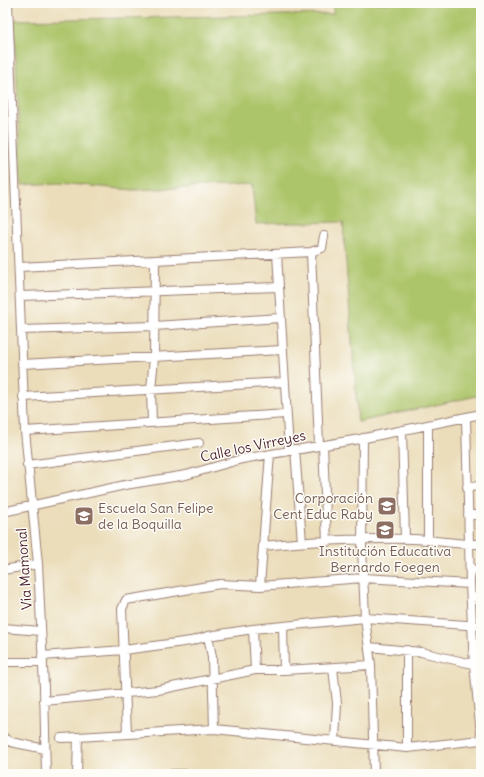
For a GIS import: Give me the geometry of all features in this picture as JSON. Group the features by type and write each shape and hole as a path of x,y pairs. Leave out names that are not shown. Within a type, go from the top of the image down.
{"street":[{"name":"Vía Mamonal","path":"8,3 23,397 27,464 38,564 43,659 46,774"},
{"path":"19,267 311,252 322,248 324,236"},
{"path":"311,252 327,542"},
{"path":"277,254 286,414 292,449 302,542"},
{"path":"152,423 151,389 154,358 155,261"},
{"path":"20,296 278,287"},
{"path":"21,330 154,326 280,318"},
{"path":"22,364 282,350"},
{"path":"23,397 285,382"},
{"path":"25,431 286,414"},
{"name":"Calle los Virreyes","path":"3,512 124,485 186,475 242,459 292,449 363,438 481,414"},
{"path":"466,418 470,584 472,626 478,665 481,734"},
{"path":"428,425 428,539"},
{"path":"402,430 404,539"},
{"path":"363,438 363,578 365,618 371,665 374,774"},
{"path":"27,464 199,443"},
{"path":"260,586 270,454"},
{"path":"467,487 481,486"},
{"path":"468,515 481,515"},
{"path":"263,546 302,542 327,542 362,539 428,539 481,544"},
{"path":"3,570 38,564"},
{"path":"470,570 481,569"},
{"path":"127,734 122,609 126,600 220,584 260,586 363,578 470,584"},
{"path":"471,598 481,597"},
{"path":"3,662 124,650 191,641 208,636 253,629 365,618 481,626"},
{"path":"283,626 284,670"},
{"path":"3,628 41,631"},
{"path":"253,629 255,670"},
{"path":"208,636 212,679 214,729"},
{"path":"369,647 407,650 478,665"},
{"path":"407,650 407,748"},
{"path":"44,701 158,690 255,670 334,668 371,665"},
{"path":"334,668 337,703 335,742"},
{"path":"61,738 214,729 407,748 481,740"},
{"path":"3,736 11,742 45,748"},
{"path":"77,774 78,737"},
{"path":"148,774 184,774"}],"green space":[{"path":"333,3 481,3 481,395 358,422 343,222 256,224 252,185 133,190 59,183 22,185 14,20 333,14"}],"place":[{"name":"Corporación Cent Educ Raby","path":"387,506"},
{"name":"Escuela San Felipe de la Boquilla","path":"84,516"},
{"name":"Institución Educativa Bernardo Foegen","path":"385,530"}]}
